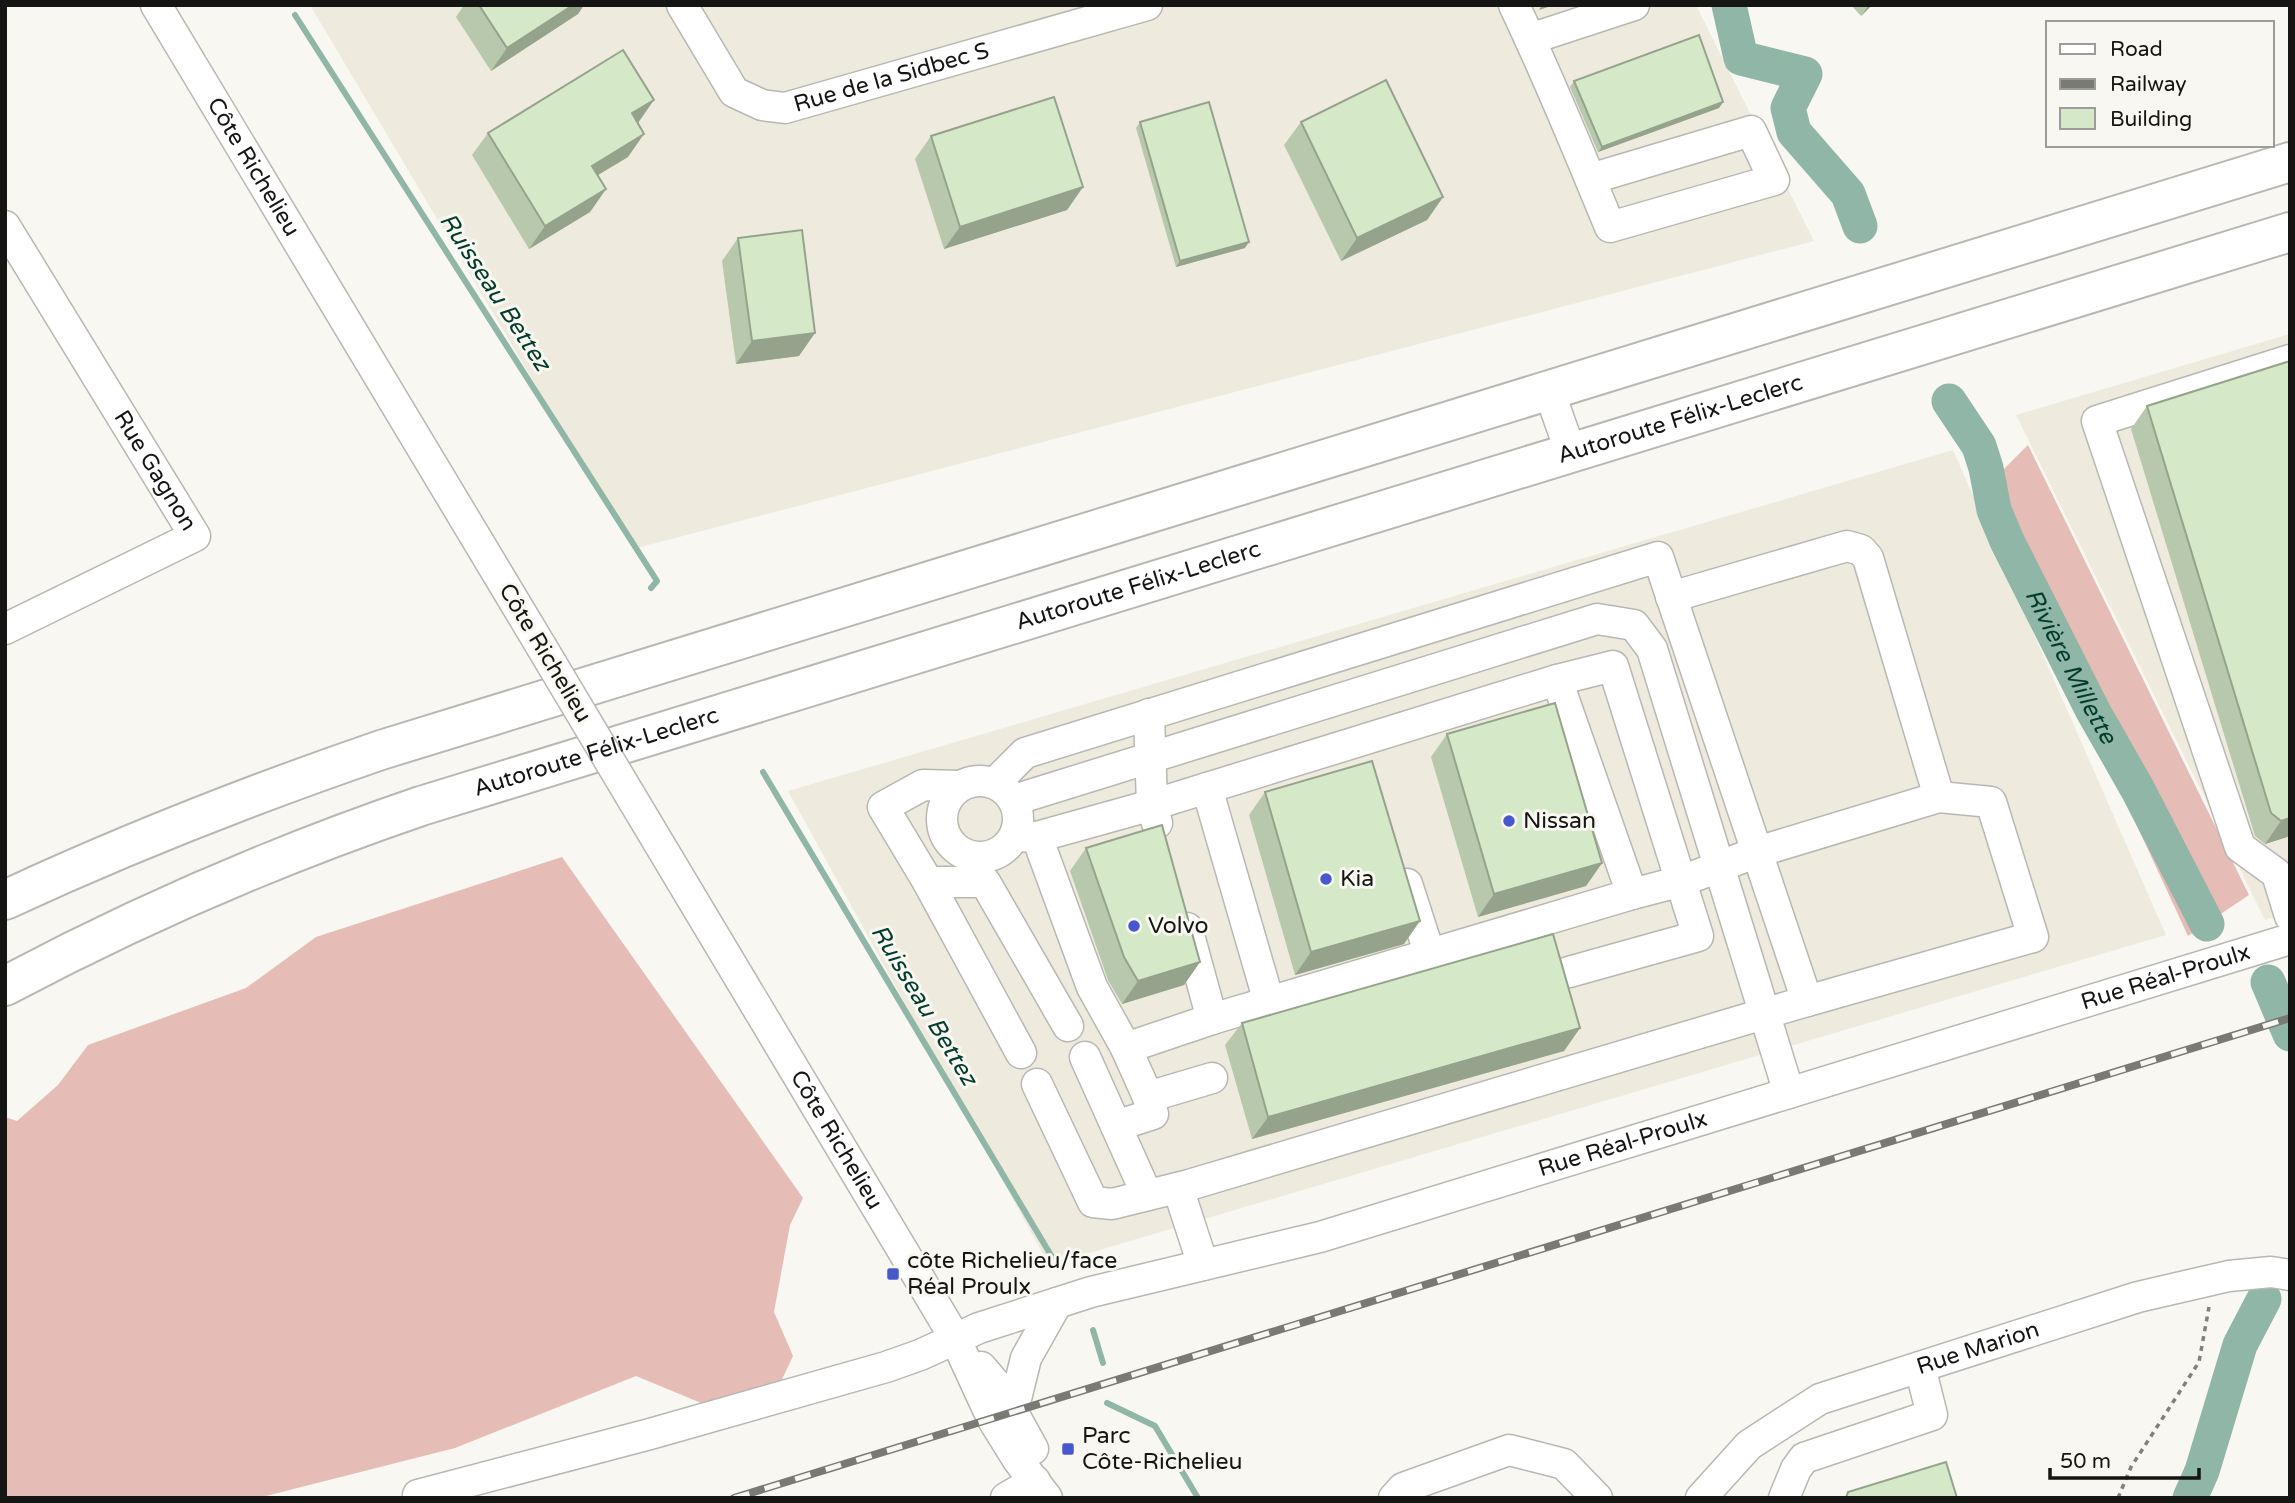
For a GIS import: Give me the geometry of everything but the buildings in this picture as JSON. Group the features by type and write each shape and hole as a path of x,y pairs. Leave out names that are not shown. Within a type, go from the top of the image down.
{"highway":[{"path":"5,900 208,813 381,750 2290,162"},
{"name":"Autoroute Félix-Leclerc","path":"5,986 120,927 189,896 360,827 478,788 2290,232"}],"street":[{"name":"Côte Richelieu","path":"156,5 955,1338 992,1418 1046,1492"},
{"name":"Rue de la Sidbec S","path":"682,5 734,92 762,105 785,108 1147,5"},
{"path":"1514,5 1610,227 1773,180 1751,131 1590,179"},
{"path":"1530,39 1634,5"},
{"name":"Rue Gagnon","path":"5,226 195,536 5,629"},
{"path":"2290,360 2097,422 2240,847 2283,872 2290,916"},
{"path":"1549,391 1571,453"},
{"path":"1671,597 1847,546 1861,550 1868,558 1938,797"},
{"path":"1005,791 1024,753 1658,557 1807,1000"},
{"path":"1005,791 1150,757 1597,619 1634,625 1653,653 1789,1093"},
{"path":"1653,653 1682,628"},
{"path":"1334,657 1363,754"},
{"path":"1116,1126 1153,1114 1148,1097 1126,1048 1092,987 1026,836 1018,824 1018,811 1005,791 983,780 959,786 949,795 943,806 943,832 960,852 972,857 985,857 1026,836 1152,805 1207,788 1363,754 1558,680 1613,666 1698,936 1569,972"},
{"path":"1558,680 1632,894"},
{"path":"1631,725 1672,716 1707,703"},
{"path":"1149,714 1152,805 1163,845"},
{"path":"959,786 923,785 883,807 928,882 1021,1053"},
{"path":"1207,788 1269,1002"},
{"path":"1037,1084 1093,1202 1112,1204 1178,1188 1807,1000 2032,937 1991,802 1938,797 1757,852 1682,881 1212,1019 1126,1048"},
{"path":"1397,854 1430,954"},
{"path":"928,882 985,882 1068,1026"},
{"path":"1178,898 1212,1019"},
{"name":"Rue Réal-Proulx","path":"418,1495 650,1434 886,1367 920,1355 955,1338 1057,1303 1137,1280 1308,1240 2290,939"},
{"path":"1085,1057 1147,1195"},
{"path":"1148,1097 1212,1078"},
{"path":"1178,1188 1203,1265"},
{"name":"Rue Marion","path":"1701,1498 1749,1445 1820,1399 2138,1297 2214,1279 2271,1272 2290,1275"},
{"path":"1013,1411 1026,1358 1057,1303"},
{"name":"Côte Richelieu","path":"955,1338 999,1389 1013,1411 1034,1450 1046,1492"},
{"path":"1784,1498 1796,1469 1804,1458 1932,1415 1920,1367"},
{"path":"1394,1498 1403,1488 1509,1450 1564,1464 1597,1498"},
{"path":"1006,1498 1046,1492"}],"path":[{"path":"2118,1498 2131,1467 2199,1362 2214,1279"}],"shaded area":[{"path":"310,5 1696,5 1814,241 633,549"},
{"path":"2290,334 2290,912 2265,920 2016,415"},
{"path":"2028,445 2249,895 2188,936 1982,491"},
{"path":"1953,450 2166,935 1049,1265 788,791"},
{"path":"562,857 803,1198 790,1225 774,1312 793,1356 766,1413 706,1405 636,1376 455,1448 258,1498 5,1498 5,1117 17,1121 58,1085 88,1045 246,988 316,937"}],"waterway":[{"name":"Rivière Millette","path":"1729,5 1741,58 1805,74 1788,108 1794,132 1848,194 1860,226"},
{"name":"Ruisseau Bettez","path":"295,15 657,581 651,588"},
{"name":"Rivière Millette","path":"1949,401 1979,446 1994,510 2007,541 2093,711 2138,790 2207,924"},
{"name":"Ruisseau Bettez","path":"763,772 1052,1257"},
{"name":"Rivière Millette","path":"2268,982 2290,1034"},
{"name":"Rivière Millette","path":"2190,1498 2202,1471 2240,1345 2264,1299"},
{"name":"Ruisseau Bettez","path":"1093,1330 1103,1363"},
{"name":"Ruisseau Bettez","path":"1107,1403 1155,1426 1198,1498"}],"railway":[{"path":"734,1498 2290,1018"}],"place":[{"name":"Nissan","path":"1509,821"},
{"name":"Kia","path":"1326,879"},
{"name":"Volvo","path":"1134,926"},
{"name":"côte Richelieu/face Réal Proulx","path":"893,1274"},
{"name":"Parc Côte-Richelieu","path":"1068,1449"}]}
